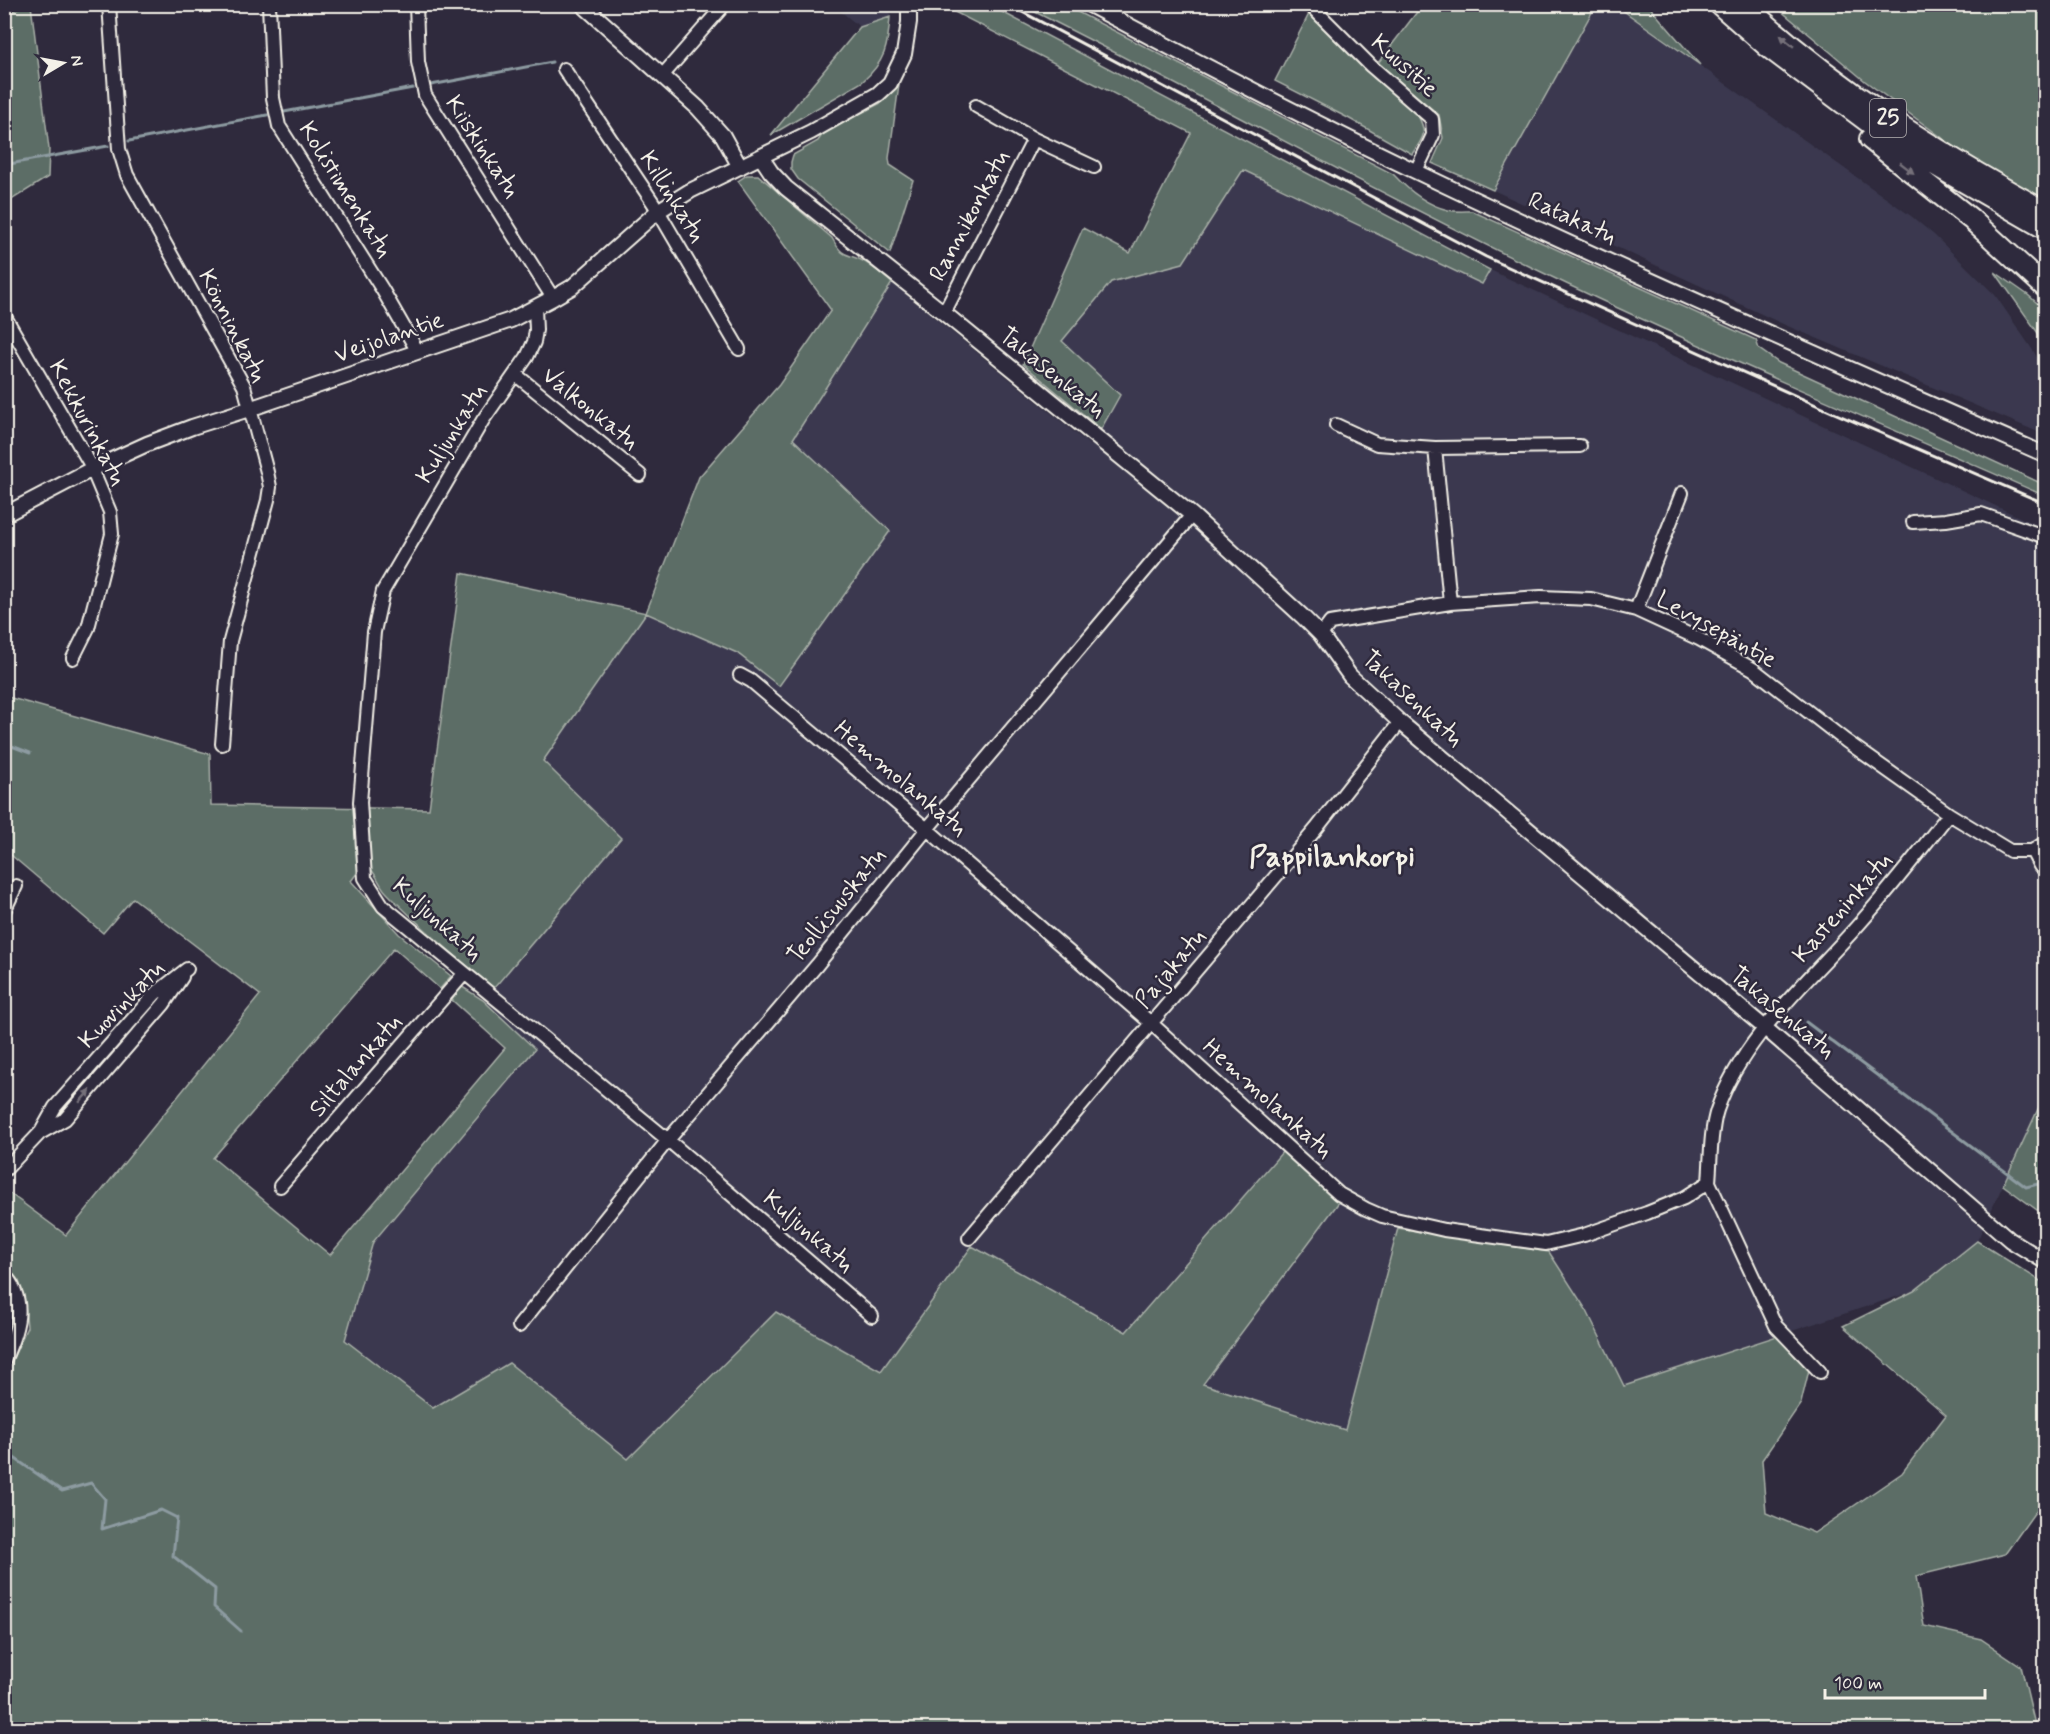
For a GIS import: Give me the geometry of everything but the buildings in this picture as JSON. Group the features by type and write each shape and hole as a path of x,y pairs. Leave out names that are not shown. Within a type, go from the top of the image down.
{"highway":[{"name":"25","path":"1719,4 1768,47 1895,142 2046,229"},
{"name":"25","path":"1744,4 1827,75 1901,127 1973,172 2046,212"},
{"path":"1768,47 1791,76 1971,219 2046,288"}],"street":[{"name":"Könninkatu","path":"109,4 120,149 127,175 244,386 270,487 230,640 222,744"},
{"name":"Kolistimenkatu","path":"269,4 273,98 279,126 382,289 418,352"},
{"name":"Kiiskinkatu","path":"416,4 418,62 425,95 553,298"},
{"path":"582,4 698,108 723,136 740,167"},
{"path":"662,76 725,4"},
{"name":"Veijolantie","path":"4,515 92,469 165,437 511,320 553,298 572,287 658,211 690,191 761,157 878,94 890,83 904,54 909,4"},
{"name":"Ratakatu","path":"1088,4 1251,90 1416,171 1756,328 2046,455"},
{"name":"Kuusitie","path":"1309,4 1371,66 1432,119 1433,135 1416,171"},
{"name":"Killinkatu","path":"564,69 658,211 739,349"},
{"name":"Rannikonkatu","path":"976,106 1034,139 1094,167"},
{"name":"Rannikonkatu","path":"944,313 1034,139"},
{"name":"Takasenkatu","path":"761,157 786,188 1192,515 1321,635 1350,676 1400,722 1766,1028 2010,1239 2046,1262"},
{"name":"Kuljunkatu","path":"535,308 537,330 527,357 483,420 383,591 374,632 360,802 365,878 383,906 668,1140 872,1316"},
{"name":"Kekkurinkatu","path":"4,315 92,469 110,512 112,534 88,628 73,658"},
{"name":"Valkonkatu","path":"515,374 640,475"},
{"path":"1336,425 1377,444 1435,448 1580,446"},
{"path":"1435,448 1450,603"},
{"path":"1636,610 1682,493"},
{"path":"1913,522 1946,520 1981,514 2046,537"},
{"name":"Teollisuuskatu","path":"519,1326 668,1140 1192,515"},
{"name":"Levysepäntie","path":"1321,635 1330,623 1450,603 1541,597 1591,598 1636,610 1699,639 1753,669 1846,741 1949,814 2010,850 2032,851"},
{"name":"Hemmolankatu","path":"740,675 751,681 927,829 1152,1024 1339,1194 1382,1216 1444,1230 1546,1244 1584,1235 1647,1213 1684,1198 1709,1182"},
{"name":"Pajakatu","path":"969,1238 1316,829 1400,722"},
{"name":"Kasteninkatu","path":"1766,1028 1861,922 1949,814"},
{"path":"2046,842 2032,851 2040,866 2046,870"},
{"path":"4,897 16,886 4,911"},
{"name":"Kuovinkatu","path":"4,1171 40,1132 56,1107 155,994 187,969 164,1004 65,1119 40,1132"},
{"name":"Siltalankatu","path":"280,1186 464,974"},
{"path":"1766,1028 1747,1052 1717,1111 1709,1182 1776,1326 1820,1372"},
{"path":"4,1274 12,1283 19,1305 18,1327 4,1360"}],"shaded area":[{"path":"833,5 891,5 890,17 860,27"},
{"path":"1596,5 1615,5 1911,216 1934,235 1995,295 2034,352 2045,373 2045,435 1783,324 1493,190"},
{"path":"1243,170 1481,283 1490,270 2045,529 2045,1094 1977,1241 1914,1291 1623,1386 1587,1311 1390,1255 1345,1430 1202,1384 1338,1202 1283,1151 1126,1332 972,1246 881,1371 776,1312 628,1460 510,1363 433,1408 345,1340 373,1242 535,1049 483,1000 620,838 543,761 646,613 737,653 779,685 890,531 793,439 892,283 1091,446 1120,395 1061,342 1111,282 1183,263"}],"green space":[{"path":"24,5 31,5 49,149 48,177 5,204 5,15"},
{"path":"941,5 989,5 1490,270 1482,284 1243,170 1183,263 1111,282 1062,341 1120,395 1101,429 1023,364 1083,228 1130,253 1191,133"},
{"path":"1021,5 1064,5 1393,174 1411,191 1432,205 1451,211 1472,211 1756,340 1759,349 1779,363 2045,485 2045,496 1721,355 1529,266"},
{"path":"1410,5 1596,5 1493,190 1432,163 1443,138 1439,115 1378,63 1417,12"},
{"path":"1615,5 1648,5 1700,65 1618,7"},
{"path":"1774,5 2045,5 2045,201 1982,167 1865,81"},
{"path":"1309,14 1417,114 1423,126 1423,135 1412,154 1275,81"},
{"path":"890,17 884,53 870,75 862,82 771,135 860,27"},
{"path":"899,85 890,165 913,180 890,253 798,179 791,169 791,162 793,155 818,141 824,132 881,103"},
{"path":"747,175 758,175 832,238 843,253 865,262 892,283 793,439 890,531 779,686 737,653 646,613 699,477 779,385 831,310 738,181"},
{"path":"1995,272 2045,310 2045,343"},
{"path":"461,573 646,613 543,761 621,838 494,988 412,918 387,893 364,864 351,881 399,934 451,976 440,989 394,948 213,1158 330,1255 505,1048 452,1000 461,986 483,1000 535,1049 373,1242 345,1340 433,1408 509,1363 628,1459 776,1312 881,1371 972,1246 1126,1332 1283,1151 1339,1202 1203,1384 1345,1430 1398,1228 1549,1252 1587,1311 1624,1386 1777,1336 1809,1370 1801,1403 1762,1460 1766,1513 1814,1533 1902,1473 1946,1415 1843,1326 1914,1291 1977,1241 2045,1284 2045,1498 2005,1554 1916,1576 1924,1626 1981,1639 2021,1666 2036,1729 5,1729 5,1367 13,1358 27,1327 25,1304 19,1281 5,1264 5,1190 66,1235 260,995 133,898 103,933 5,850 4,696 210,754 211,805 429,809"},
{"path":"2045,1094 2045,1208 2037,1210 2003,1185"}],"waterway":[{"path":"431,85 552,62"},
{"path":"284,112 413,88"},
{"path":"129,141 267,115"},
{"path":"4,165 108,146"},
{"path":"4,743 30,753"},
{"path":"1806,1022 2026,1187 2046,1182"},
{"path":"4,1451 62,1491 91,1483 105,1499 102,1529 161,1510 177,1518 173,1556 215,1589 214,1607 241,1631"}],"railway":[{"path":"1007,4 1486,257 1834,413 2046,504"}],"district":[{"name":"Pappilankorpi","path":"1332,857"}]}
